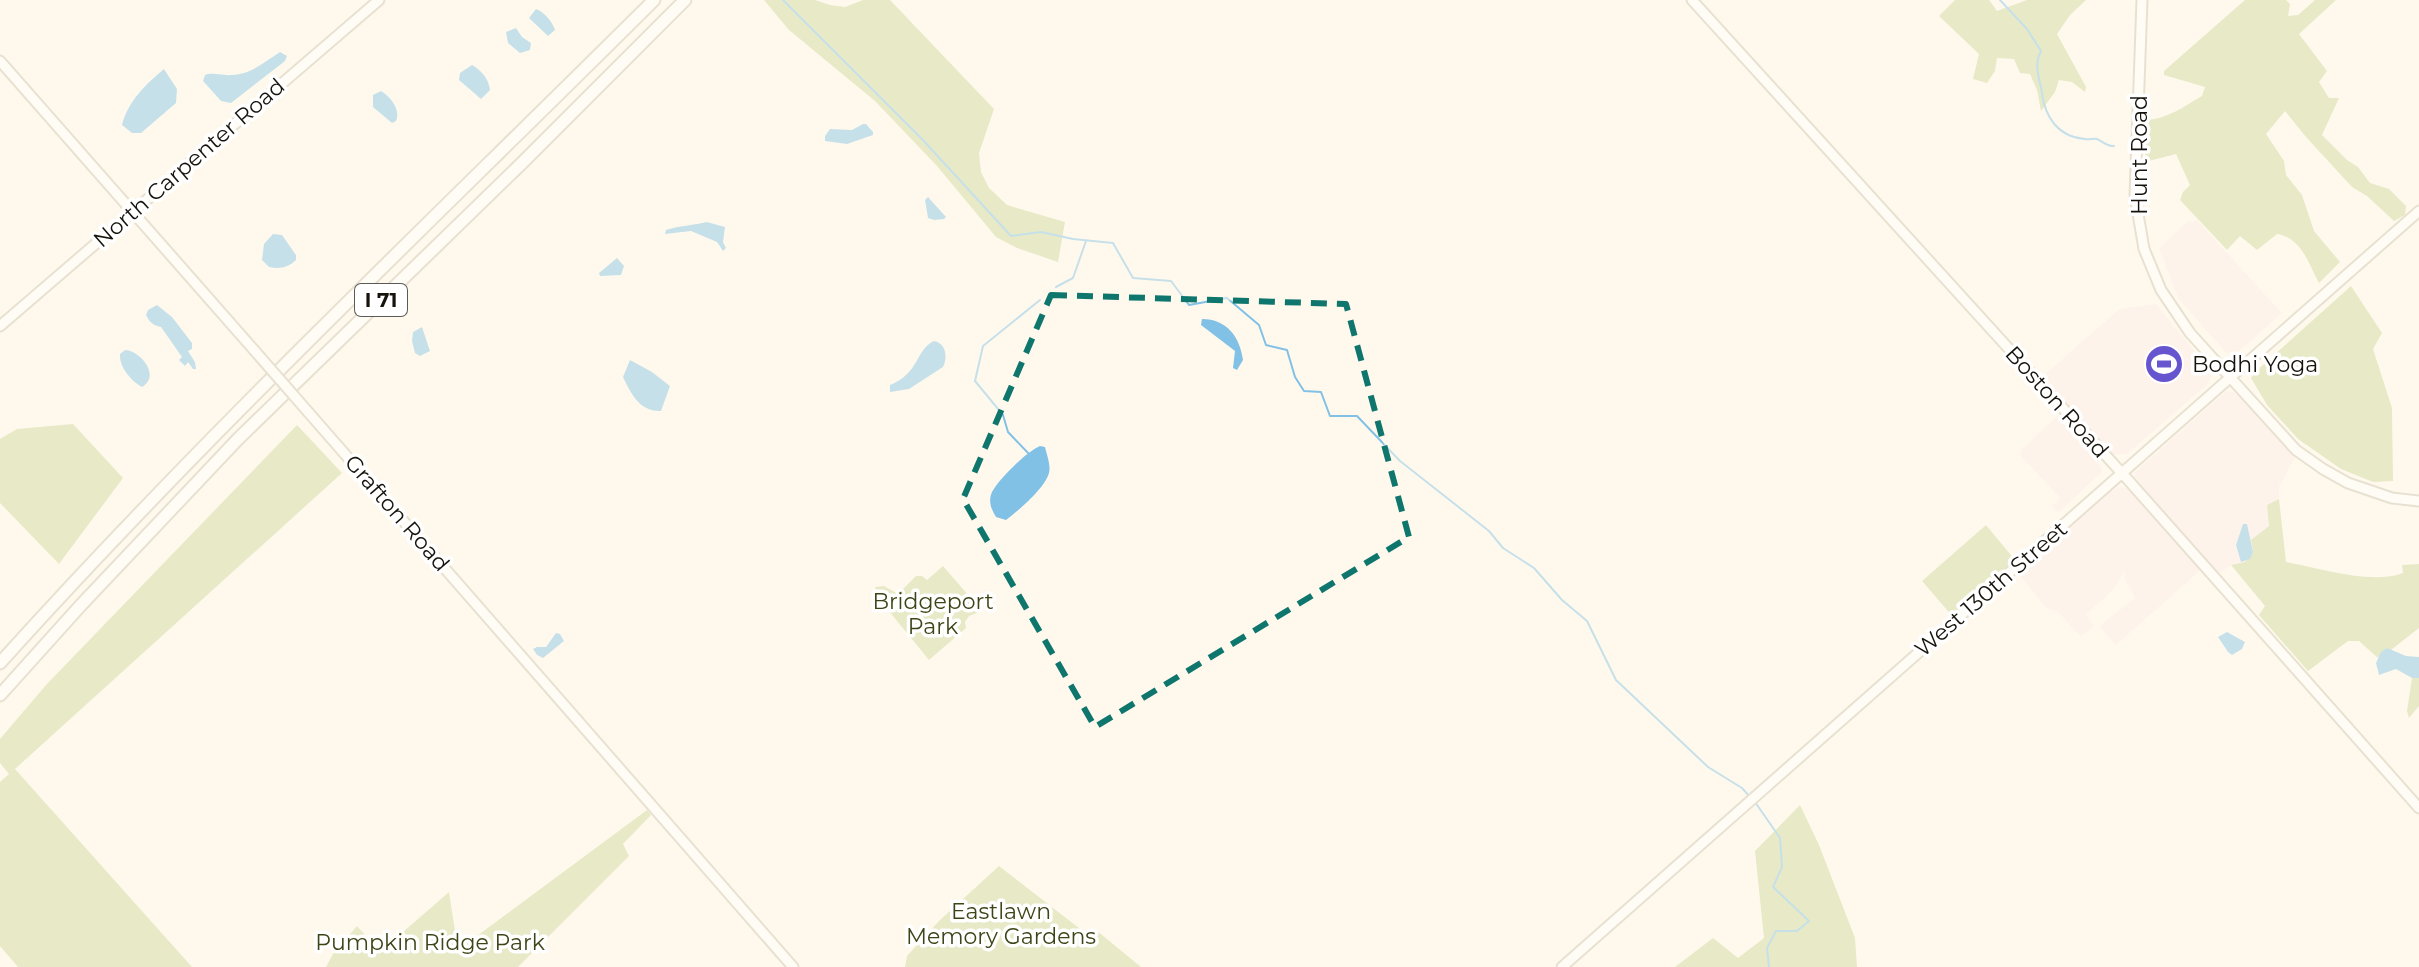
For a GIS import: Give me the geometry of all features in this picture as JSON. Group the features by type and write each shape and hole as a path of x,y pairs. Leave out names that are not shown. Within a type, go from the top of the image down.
{"highway":[{"name":"I 71","path":"0,663 65,590 202,448 654,0"},
{"name":"I 71","path":"0,695 238,439 685,0"}],"street":[{"name":"North Carpenter Road","path":"0,326 379,0"},
{"name":"Boston Road","path":"1692,0 2122,473 2419,808"},
{"name":"Hunt Road","path":"2142,0 2135,185 2140,234 2153,274 2170,306 2190,333 2290,444 2348,483 2374,493 2419,501"},
{"name":"Grafton Road","path":"0,61 793,967"},
{"name":"West 130th Street","path":"1562,967 2419,211"}],"highlighted area":[{"path":"1051,295 1346,304 1409,537 1095,727 963,499"}],"shaded area":[{"path":"2189,220 2192,223 2197,220 2282,313 2235,355 2230,351 2227,354 2178,298 2159,248"},
{"path":"2156,304 2210,370 2211,377 2208,384 2127,454 2114,455 2042,377 2119,309"},
{"path":"2226,391 2234,392 2296,456 2279,487 2279,499 2267,505 2269,526 2252,540 2245,562 2231,565 2217,575 2140,489 2135,481 2135,472"},
{"path":"2057,416 2101,467 2101,473 2058,513 2052,506 2060,498 2020,455 2021,450"},
{"path":"2124,487 2202,569 2116,645 2099,626 2135,598 2124,571 2114,589 2086,615 2094,626 2081,637 2057,611 2046,608 2017,572 2104,497 2116,488"}],"green space":[{"path":"764,0 815,0 845,7 863,0 890,0 994,109 979,153 981,172 989,188 1007,205 1065,222 1058,262 996,237 937,166 875,101 789,30"},
{"path":"1955,0 1989,0 1997,11 2027,0 2086,0 2070,15 2057,34 2086,87 2085,92 2072,82 2059,80 2055,92 2041,111 2030,74 2020,73 2014,59 1997,58 1995,71 1987,83 1973,79 1979,54 1939,16"},
{"path":"2245,0 2286,0 2290,4 2288,16 2298,15 2315,0 2336,0 2299,34 2327,71 2319,82 2329,98 2339,98 2322,135 2358,167 2370,183 2389,189 2406,206 2405,215 2394,221 2367,196 2352,187 2285,111 2266,134 2284,161 2286,175 2302,195 2314,231 2340,262 2319,283 2303,252 2286,236 2277,234 2257,250 2240,236 2227,250 2180,200 2190,185 2176,154 2145,162 2147,120 2182,108 2202,96 2205,87 2164,75 2164,71"},
{"path":"2351,286 2382,333 2373,349 2392,408 2393,481 2373,482 2341,469 2298,439 2267,405 2251,378"},
{"path":"73,424 123,478 59,564 0,503 0,439 17,429"},
{"path":"297,425 342,473 15,769 192,967 18,967 0,946 0,782 9,774 0,763 0,739 46,685"},
{"path":"2279,499 2286,562 2376,577 2403,573 2402,565 2419,564 2419,628 2391,650 2387,648 2378,658 2359,641 2348,641 2308,671 2259,615 2265,606 2231,565 2245,562 2253,552 2251,540 2269,526 2267,505"},
{"path":"1986,525 2015,560 1953,617 1922,581"},
{"name":"Bridgeport Park","path":"943,566 982,611 969,616 965,622 966,628 929,660 879,599 875,587 884,586 898,594 916,576 927,580"},
{"path":"2412,678 2419,678 2419,706 2409,718 2407,711"},
{"path":"1800,805 1855,938 1857,967 1675,967 1713,938 1738,958 1764,938 1755,851"},
{"name":"Pumpkin Ridge Park","path":"647,810 651,815 623,844 629,856 518,967 326,967 357,926 380,952 449,892 458,950"},
{"name":"Eastlawn Memory Gardens","path":"999,866 1088,935 1096,930 1141,967 905,967 907,956 939,921"}],"water":[{"path":"536,9 545,14 554,27 555,30 548,36 529,18"},
{"path":"516,28 531,43 530,50 520,53 508,43 506,32"},
{"path":"280,52 287,56 285,61 231,103 221,101 203,81 209,74 246,72"},
{"path":"472,65 484,75 489,86 490,90 481,99 459,80 460,73"},
{"path":"164,69 177,89 176,103 141,133 132,133 122,125 129,108 144,87"},
{"path":"381,91 396,108 396,121 392,123 373,107 373,95"},
{"path":"863,124 873,135 847,144 825,141 830,129 852,130"},
{"path":"928,197 946,217 944,219 928,218 925,200"},
{"path":"707,222 725,227 723,242 726,248 723,251 717,242 691,231 665,234 666,230"},
{"path":"273,234 282,235 296,255 296,260 290,265 269,267 262,260 264,244"},
{"path":"617,258 624,266 621,275 600,276 599,273"},
{"path":"157,305 172,317 192,343 192,349 188,351 196,369 188,362 185,366 179,360 182,357 161,327 147,318 148,310"},
{"path":"1202,319 1219,322 1231,331 1239,344 1243,360 1237,370 1233,368 1235,351 1201,325"},
{"path":"422,327 430,351 420,356 415,353 412,341 413,332"},
{"path":"934,341 941,344 945,351 943,367 909,389 890,392 890,385 907,374 923,350"},
{"path":"125,350 137,355 147,365 150,377 142,387 124,369 120,354"},
{"path":"630,360 670,386 661,411 642,405 629,390 623,377"},
{"path":"1040,446 1045,447 1048,460 1046,479 1030,499 1006,520 996,517 990,499 992,492 1013,466"},
{"path":"2243,524 2247,524 2253,552 2250,559 2241,562 2236,545"},
{"path":"2227,632 2245,642 2242,649 2232,655 2218,637"},
{"path":"556,633 564,641 543,658 537,655 533,649 546,647"},
{"path":"2387,648 2406,656 2419,657 2419,678 2412,678 2396,669 2379,675 2376,663 2381,652"}],"waterway":[{"path":"783,0 922,139 1011,236 1041,232 1113,243 1133,278 1171,281 1189,305 1227,298 1259,325 1266,345 1287,350 1295,377 1304,391 1321,392 1330,416 1357,416 1400,461 1489,531 1503,548 1534,568 1562,600 1587,621 1616,680 1708,767 1742,788 1750,797"},
{"path":"2000,0 2027,29 2041,51 2037,67 2046,110 2054,124 2067,134 2097,139 2114,146"},
{"path":"1056,287 1073,278 1086,241"},
{"path":"1030,455 1008,432 1003,415 975,381 983,346 1040,300"},
{"path":"1755,802 1780,838 1782,867 1773,887 1809,921 1797,931 1776,931 1767,948 1769,967"}],"place":[{"name":"Bodhi Yoga","path":"2164,364"}]}
